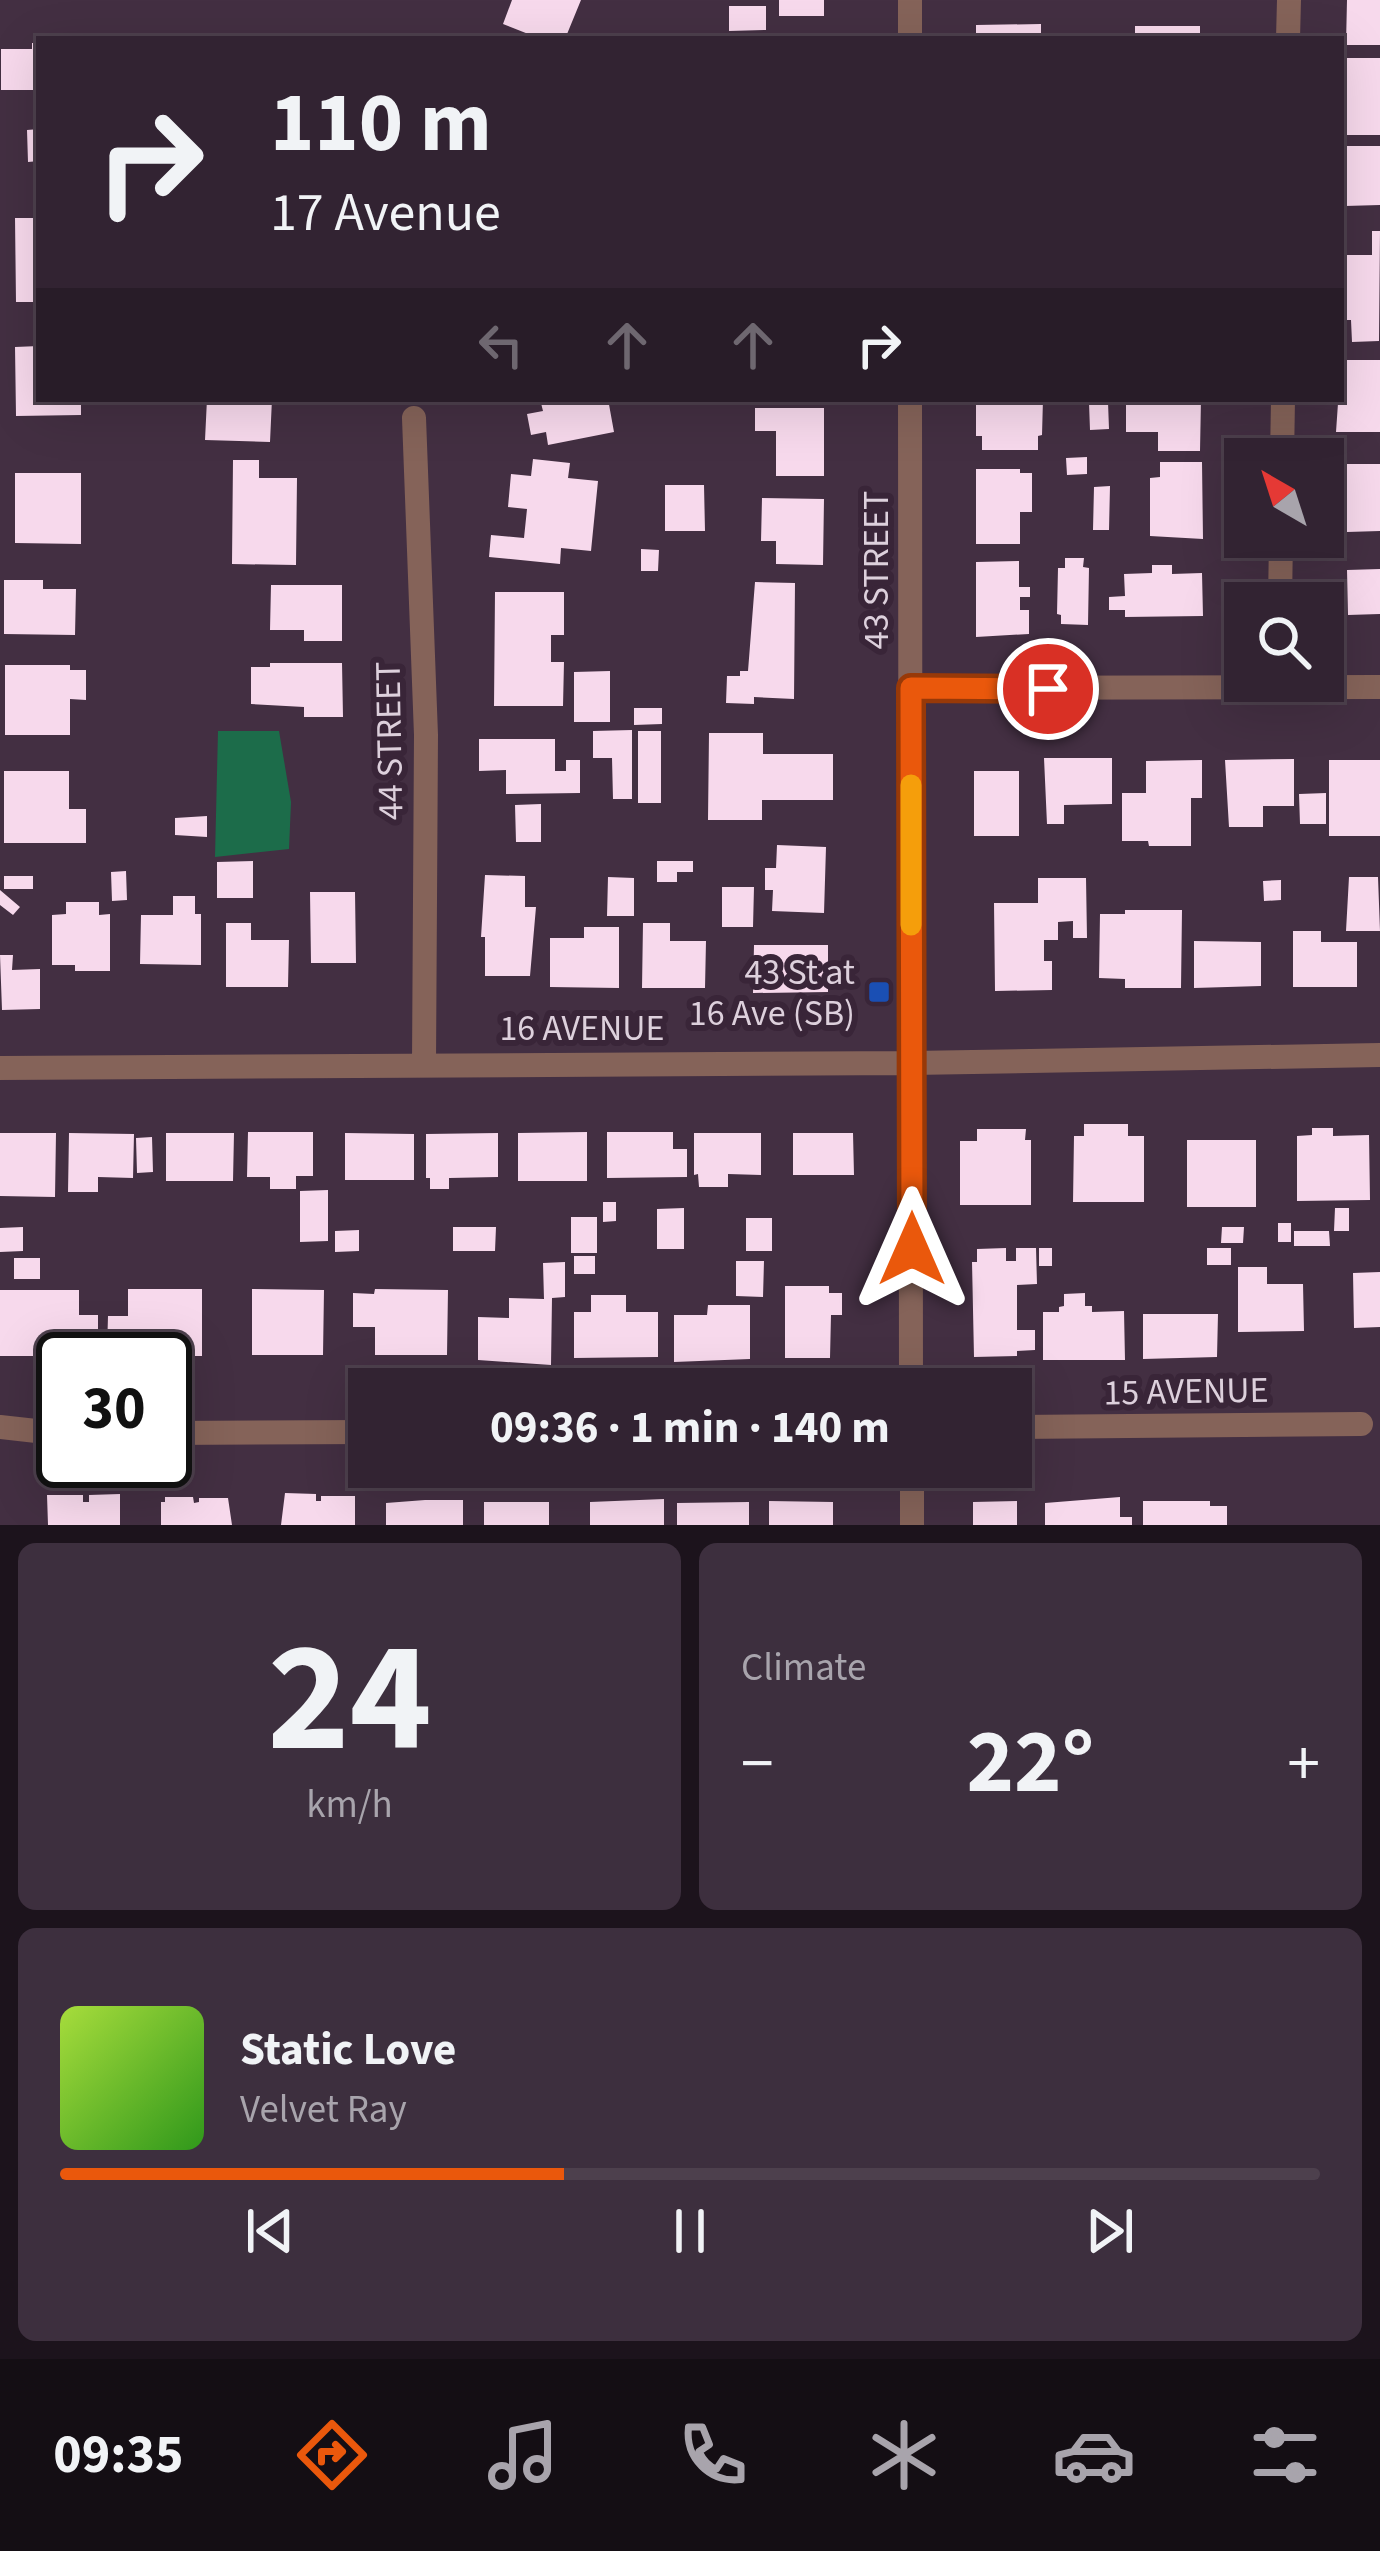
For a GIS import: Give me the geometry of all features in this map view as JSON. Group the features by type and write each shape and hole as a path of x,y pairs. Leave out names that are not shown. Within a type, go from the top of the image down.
{"street":[{"path":"910,0 910,36"},
{"path":"1288,36 1289,0"},
{"name":"43 STREET","path":"910,402 911,1368"},
{"path":"1282,438 1283,402"},
{"name":"44 STREET","path":"413,418 426,735 424,1064"},
{"path":"911,688 1224,686"},
{"path":"1344,687 1380,687"},
{"name":"16 AVENUE","path":"0,1068 1380,1055"},
{"name":"15 AVENUE","path":"1032,1427 1361,1424"},
{"path":"0,1427 36,1431"},
{"path":"192,1433 348,1432"},
{"path":"911,1488 912,1525"}],"green space":[{"path":"218,731 279,731 291,802 289,849 215,857"}],"building":[{"path":"512,0 581,0 566,36 533,36 503,24"},
{"path":"779,0 824,0 824,16 779,16"},
{"path":"1347,0 1380,0 1380,45 1346,45"},
{"path":"729,6 766,6 766,30 729,31"},
{"path":"1041,24 1041,36 976,36 976,25"},
{"path":"1135,26 1200,26 1200,36 1135,36"},
{"path":"36,43 36,90 1,90 1,49 32,49"},
{"path":"1346,58 1380,58 1380,135 1345,135"},
{"path":"36,129 36,161 28,162 27,130"},
{"path":"1346,146 1380,146 1380,205 1345,206"},
{"path":"15,218 36,218 36,302 16,302"},
{"path":"1372,231 1380,231 1379,341 1352,342 1351,320 1344,320 1344,255 1372,255"},
{"path":"36,346 36,402 81,402 81,415 16,416 15,347"},
{"path":"1344,360 1380,360 1380,432 1336,432 1338,402 1344,402"},
{"path":"207,402 272,402 270,442 205,440"},
{"path":"541,402 609,402 614,432 548,445 546,432 531,435 527,414 543,411"},
{"path":"976,402 1043,402 1038,450 982,450 982,436 976,436"},
{"path":"1108,402 1109,429 1090,430 1089,403"},
{"path":"1126,402 1201,402 1200,451 1158,451 1158,432 1126,432"},
{"path":"755,408 824,408 824,476 776,476 776,431 755,431"},
{"path":"1087,457 1087,474 1067,475 1066,458"},
{"path":"533,459 570,463 568,478 598,481 591,551 561,548 560,564 489,557 491,535 524,538 527,509 508,507 511,474 531,476"},
{"path":"233,460 259,460 259,478 297,478 296,565 232,564"},
{"path":"1160,462 1202,462 1203,539 1150,536 1150,478 1160,477"},
{"path":"1347,464 1380,464 1380,531 1347,532"},
{"path":"976,469 1032,473 1032,512 1020,512 1020,544 976,544"},
{"path":"15,473 81,473 81,544 15,543"},
{"path":"665,485 704,485 705,531 665,531"},
{"path":"1110,486 1109,530 1093,530 1094,487"},
{"path":"762,498 824,499 823,565 776,564 776,541 761,541"},
{"path":"641,549 659,550 658,571 641,571"},
{"path":"1065,558 1084,558 1083,567 1089,568 1088,625 1061,624 1057,614 1058,568 1065,568"},
{"path":"1019,561 1019,587 1030,587 1030,597 1020,597 1020,610 1029,610 1029,634 976,637 976,562"},
{"path":"1152,565 1172,565 1172,574 1202,573 1203,616 1125,617 1125,610 1109,610 1109,597 1125,596 1124,574 1152,573"},
{"path":"1380,569 1380,614 1348,615 1347,570"},
{"path":"4,580 43,580 43,589 76,589 75,635 4,634"},
{"path":"755,582 795,583 794,699 754,697 754,704 726,703 727,676 748,671"},
{"path":"271,585 342,585 342,641 304,641 304,630 270,630"},
{"path":"495,592 564,592 564,635 551,635 551,662 564,662 563,706 494,706"},
{"path":"270,663 342,663 343,717 304,717 304,707 251,704 251,667 270,667"},
{"path":"5,665 70,665 70,670 86,670 86,700 70,699 70,735 5,735"},
{"path":"610,671 610,722 574,722 574,672"},
{"path":"634,708 662,708 662,724 634,725"},
{"path":"632,730 632,799 613,799 612,758 593,758 593,731"},
{"path":"638,731 661,731 661,803 638,803"},
{"path":"709,733 763,733 763,754 833,754 833,800 762,800 762,820 708,820"},
{"path":"479,739 555,739 555,771 566,771 566,760 580,760 580,793 506,794 506,770 479,771"},
{"path":"1044,758 1112,758 1112,804 1064,805 1064,824 1047,824"},
{"path":"1294,759 1294,806 1263,806 1263,827 1229,827 1225,760"},
{"path":"1202,760 1202,798 1191,798 1191,846 1122,841 1122,793 1146,793 1146,761"},
{"path":"1329,760 1380,760 1380,836 1329,836"},
{"path":"4,771 69,771 69,809 86,809 86,843 4,843"},
{"path":"974,771 1019,771 1019,836 974,836"},
{"path":"1326,793 1326,824 1300,824 1299,794"},
{"path":"541,804 541,842 516,842 515,805"},
{"path":"207,816 207,837 175,835 175,818"},
{"path":"777,845 826,847 824,913 772,911 773,890 765,890 765,868 776,868"},
{"path":"253,861 253,898 217,898 217,862"},
{"path":"657,861 693,861 693,872 677,872 677,882 657,882"},
{"path":"126,871 127,900 112,901 111,872"},
{"path":"485,875 525,876 525,907 536,907 530,976 485,976 485,937 481,937"},
{"path":"4,876 33,876 33,889 4,889"},
{"path":"608,877 634,878 634,916 607,916"},
{"path":"1349,877 1378,877 1380,931 1346,931"},
{"path":"1038,878 1086,878 1087,938 1073,938 1073,921 1058,922 1058,940 1044,940 1044,961 1052,961 1052,990 995,991 994,903 1038,903"},
{"path":"1281,880 1281,900 1264,901 1263,881"},
{"path":"722,887 754,887 753,927 722,927"},
{"path":"0,890 20,907 13,915 0,905"},
{"path":"310,892 355,892 356,963 311,963"},
{"path":"173,896 195,896 195,914 201,914 201,965 140,964 141,915 173,915"},
{"path":"66,902 99,902 99,915 110,914 110,971 75,971 75,965 52,965 52,915 66,914"},
{"path":"1125,910 1182,910 1181,988 1125,988 1125,979 1099,978 1100,914 1125,914"},
{"path":"226,923 251,923 251,940 289,940 288,987 226,987"},
{"path":"643,923 670,923 670,941 706,941 705,988 642,988"},
{"path":"584,927 619,927 619,988 550,987 550,938 584,938"},
{"path":"1293,931 1321,931 1321,942 1357,942 1357,987 1293,987"},
{"path":"1194,941 1261,942 1261,986 1194,988"},
{"path":"754,945 828,945 828,992 753,993"},
{"path":"0,955 13,955 12,970 40,969 40,1009 2,1010"},
{"path":"1084,1124 1128,1124 1128,1136 1144,1136 1144,1202 1073,1202 1074,1136 1084,1136"},
{"path":"1312,1128 1333,1128 1333,1136 1369,1135 1370,1200 1297,1201 1297,1136 1312,1135"},
{"path":"977,1129 1026,1129 1025,1140 1031,1140 1031,1205 960,1205 960,1141 977,1141"},
{"path":"248,1132 313,1132 313,1176 296,1176 296,1189 270,1189 270,1177 247,1177"},
{"path":"587,1132 587,1181 518,1181 518,1133"},
{"path":"607,1132 673,1132 673,1149 687,1149 687,1177 607,1178"},
{"path":"0,1133 56,1133 55,1197 0,1196"},
{"path":"69,1133 134,1134 133,1178 98,1177 98,1192 68,1192"},
{"path":"166,1133 234,1133 233,1181 166,1181"},
{"path":"345,1133 414,1134 414,1180 345,1180"},
{"path":"498,1133 498,1177 449,1178 449,1189 430,1189 426,1134"},
{"path":"694,1133 761,1133 761,1175 728,1174 728,1187 699,1187 698,1174 694,1175"},
{"path":"793,1133 853,1133 854,1175 793,1175"},
{"path":"152,1137 153,1172 137,1173 136,1138"},
{"path":"1187,1140 1256,1140 1256,1207 1187,1207"},
{"path":"328,1190 328,1241 300,1242 300,1191"},
{"path":"603,1202 616,1202 616,1221 603,1222"},
{"path":"684,1208 684,1249 657,1249 657,1209"},
{"path":"1335,1208 1349,1208 1349,1231 1334,1231"},
{"path":"571,1217 597,1217 597,1253 571,1253"},
{"path":"746,1218 772,1218 772,1251 746,1251"},
{"path":"1278,1223 1291,1223 1291,1242 1278,1242"},
{"path":"23,1227 23,1251 0,1252 0,1228"},
{"path":"453,1227 496,1227 495,1251 453,1251"},
{"path":"1222,1227 1244,1227 1243,1243 1221,1243"},
{"path":"359,1230 359,1251 335,1252 335,1231"},
{"path":"1294,1231 1329,1231 1330,1246 1294,1246"},
{"path":"1006,1248 1006,1261 1016,1261 1016,1248 1036,1248 1037,1284 1017,1285 1017,1330 1035,1330 1035,1350 1017,1351 1017,1356 974,1357 972,1262 977,1262 977,1249"},
{"path":"1039,1248 1052,1248 1052,1266 1039,1266"},
{"path":"1207,1248 1231,1248 1231,1265 1207,1265"},
{"path":"574,1256 595,1256 595,1274 574,1274"},
{"path":"14,1258 40,1258 40,1279 14,1279"},
{"path":"736,1261 764,1261 763,1297 736,1296"},
{"path":"565,1262 565,1297 552,1298 551,1365 478,1360 478,1317 509,1318 509,1298 544,1299 543,1263"},
{"path":"1238,1267 1267,1267 1267,1284 1303,1284 1304,1331 1238,1332"},
{"path":"1380,1272 1380,1327 1354,1328 1353,1273"},
{"path":"785,1286 829,1286 829,1293 842,1293 842,1315 831,1315 830,1358 785,1358"},
{"path":"128,1289 202,1289 202,1356 192,1356 192,1332 108,1332 108,1316 128,1316"},
{"path":"252,1289 324,1290 323,1355 252,1355"},
{"path":"375,1289 448,1290 447,1355 375,1355 375,1327 353,1327 353,1293 374,1294"},
{"path":"0,1290 79,1290 79,1315 98,1315 98,1332 36,1332 36,1356 0,1356"},
{"path":"1085,1293 1085,1306 1092,1306 1092,1312 1124,1311 1125,1360 1043,1360 1043,1312 1059,1312 1064,1294"},
{"path":"591,1295 626,1295 626,1312 658,1312 658,1357 574,1358 574,1312 591,1312"},
{"path":"708,1305 750,1305 750,1359 674,1362 674,1315 707,1315"},
{"path":"1143,1314 1218,1314 1217,1357 1143,1359"},
{"path":"285,1493 316,1494 316,1501 321,1496 355,1496 355,1525 281,1525"},
{"path":"120,1494 120,1525 48,1525 47,1495 83,1495 83,1502 89,1502 89,1495"},
{"path":"165,1497 193,1497 194,1503 199,1498 228,1498 232,1525 161,1525"},
{"path":"1120,1497 1120,1517 1132,1517 1132,1525 1045,1525 1045,1503"},
{"path":"664,1499 664,1525 590,1525 590,1502"},
{"path":"463,1500 463,1525 386,1525 386,1503"},
{"path":"769,1501 833,1502 833,1525 769,1525"},
{"path":"1017,1501 1017,1525 973,1525 973,1502"},
{"path":"1143,1501 1210,1501 1210,1506 1227,1506 1227,1525 1143,1525"},
{"path":"484,1502 549,1502 549,1525 484,1525"},
{"path":"749,1502 749,1525 677,1525 677,1503"}],"slow traffic":[{"path":"911,785 911,925"}],"place":[{"name":"43 St at 16 Ave (SB)","path":"879,992"}],"route":[{"path":"912,1249 911,688 1048,689"}]}
